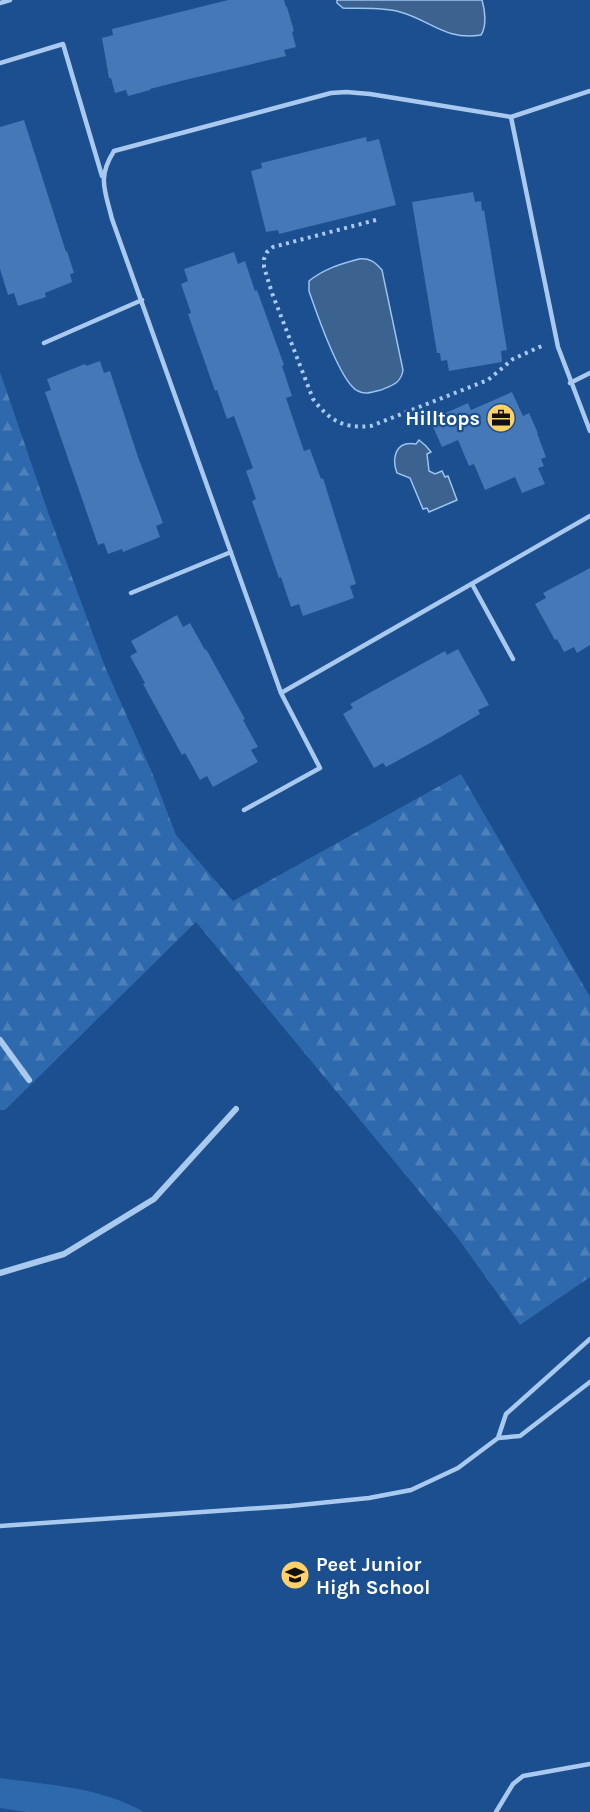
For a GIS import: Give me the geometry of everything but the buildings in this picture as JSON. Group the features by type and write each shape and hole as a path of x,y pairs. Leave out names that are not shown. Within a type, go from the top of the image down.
{"street":[{"path":"0,1040 29,1080"},
{"path":"0,1273 64,1254 154,1199 236,1109"}],"lane":[{"path":"0,3 10,0"},
{"path":"0,63 63,44 103,179 112,219 281,693 320,768 244,810"},
{"path":"103,179 106,163 114,151 331,93 370,94 511,117 590,91"},
{"path":"511,117 556,339 570,383 590,429"},
{"path":"44,343 142,300"},
{"path":"570,383 590,374"},
{"path":"281,693 590,516"},
{"path":"131,593 231,552"},
{"path":"472,584 513,659"},
{"path":"498,1438 506,1414 590,1339"},
{"path":"0,1526 290,1506 369,1498 411,1490 458,1468 498,1438 520,1436 590,1382"},
{"path":"496,1812 513,1784 523,1776 590,1764"}],"path":[{"path":"376,220 273,248 267,252 264,259 264,267 272,293 313,399 333,420 357,428 371,426 488,380 513,359 556,339"}],"green space":[{"path":"0,372 105,667 153,775 176,835 233,901 461,774 590,997 590,1277 520,1325 457,1237 196,922 5,1110 0,1110"},
{"path":"0,1778 92,1792 144,1812 26,1812 0,1808"}],"shaded area":[{"path":"337,0 482,0 485,23 481,35 458,35 393,10 343,8"},
{"path":"359,259 372,261 382,270 403,370 398,381 393,385 366,393 358,391 351,385 336,361 309,291 309,281 320,273"},
{"path":"419,440 431,452 427,454 429,471 435,474 442,471 445,477 448,476 457,500 429,512 427,508 423,509 410,478 397,473 395,468 396,452 399,448 403,445 416,444"}],"place":[{"name":"Hilltops","path":"501,418"},
{"name":"Peet Junior High School","path":"295,1575"}]}
